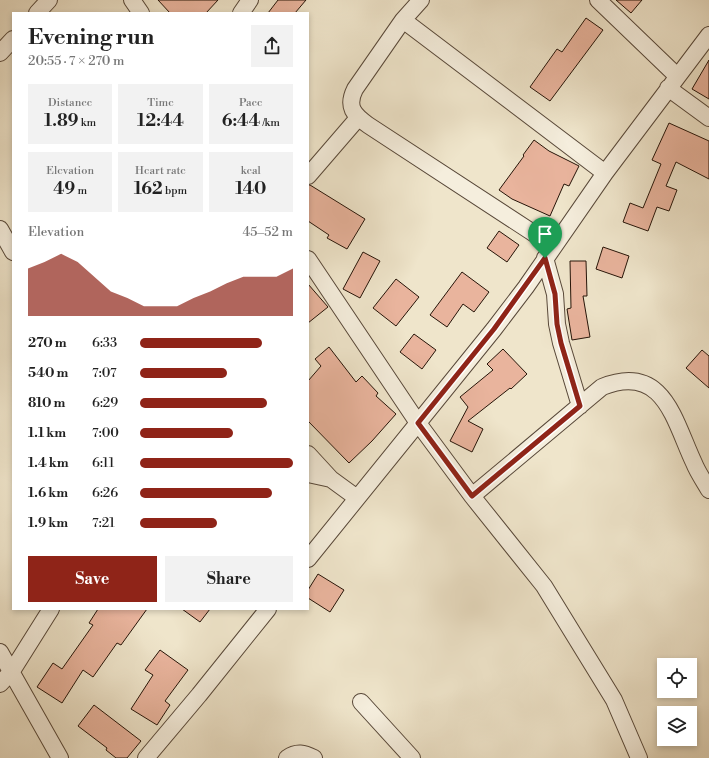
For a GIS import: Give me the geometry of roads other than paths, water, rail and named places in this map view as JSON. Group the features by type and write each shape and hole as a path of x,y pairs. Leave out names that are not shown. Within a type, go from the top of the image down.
{"street":[{"path":"38,12 49,0"},
{"path":"132,0 139,12"},
{"path":"242,12 250,0"},
{"path":"421,0 404,20 352,96 352,109 358,118 549,252 555,294 557,324 561,343 580,406"},
{"path":"598,0 673,82 709,118"},
{"path":"404,20 605,173"},
{"path":"309,558 494,329 605,173 709,35"},
{"path":"0,53 12,40"},
{"path":"309,175 358,118"},
{"path":"0,229 12,250"},
{"path":"309,260 418,423 472,496 544,586 614,700 639,758"},
{"path":"472,496 602,387 616,382 632,380 640,382 655,391 664,400 674,414 694,464 709,490"},
{"path":"309,455 332,479 356,498"},
{"path":"309,474 332,479"},
{"path":"0,684 12,671 50,610"},
{"path":"146,758 267,610"},
{"path":"0,652 60,758"},
{"path":"361,702 412,758"},
{"path":"287,758 292,754 303,753 314,758"}]}
